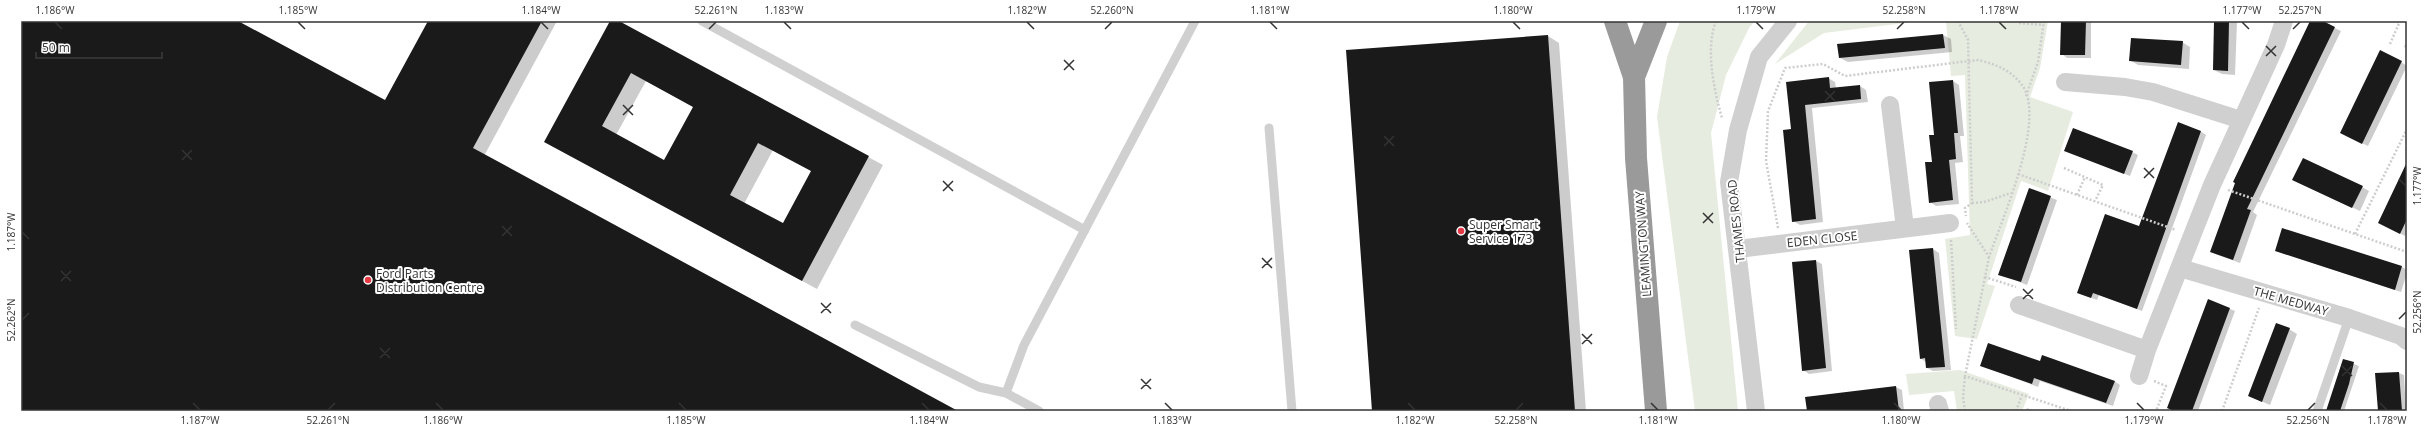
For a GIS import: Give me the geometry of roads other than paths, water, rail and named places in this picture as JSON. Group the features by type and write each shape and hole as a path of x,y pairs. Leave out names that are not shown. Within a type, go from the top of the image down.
{"highway":[{"name":"LEAMINGTON WAY","path":"1615,21 1634,77 1636,158 1656,411"},
{"name":"LEAMINGTON WAY","path":"1634,77 1656,21"}],"street":[{"name":"THAMES ROAD","path":"1756,411 1729,182 1738,130 1759,57 1788,21"},
{"path":"2139,376 2147,350 2212,185 2276,45 2284,21"},
{"path":"2065,82 2125,87 2153,92 2241,120"},
{"path":"1890,105 1905,228"},
{"name":"EDEN CLOSE","path":"1738,249 1958,222"},
{"name":"THE MEDWAY","path":"2180,268 2405,333"},
{"path":"2019,305 2147,350"}],"lane":[{"path":"702,21 1085,230"},
{"path":"1006,393 1024,345 1196,21"},
{"path":"1269,128 1292,411"},
{"path":"2317,411 2349,318"},
{"path":"855,324 979,388 1006,393 1039,411"}],"place":[{"name":"Super Smart Service 173","path":"1461,231"},
{"name":"Ford Parts Distribution Centre","path":"368,280"}]}
